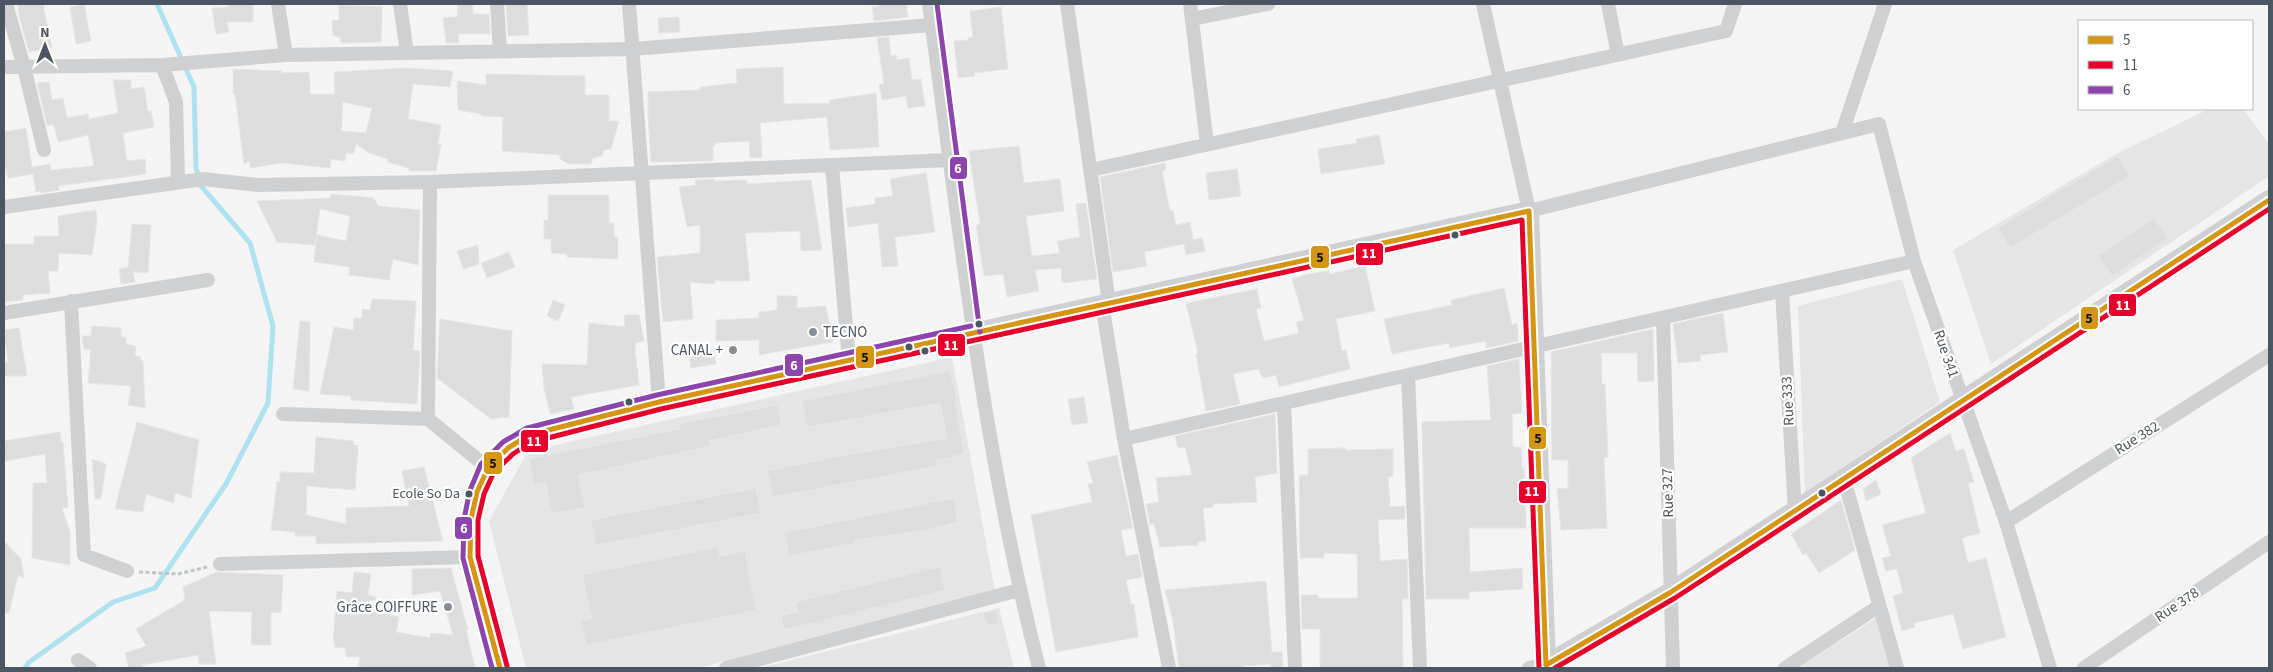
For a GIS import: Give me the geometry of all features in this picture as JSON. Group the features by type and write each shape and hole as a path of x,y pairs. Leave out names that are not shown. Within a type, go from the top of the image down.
{"main road":[{"path":"500,668 470,557 471,520 477,492 488,468 508,448 529,435 659,402 1530,211 1535,346 1540,667 1671,592 2269,200"}],"street":[{"path":"6,4 24,67 44,150"},
{"path":"278,4 286,55"},
{"path":"400,4 407,53"},
{"path":"497,4 500,52"},
{"path":"629,4 659,402"},
{"path":"929,4 973,333 1019,590 1039,668"},
{"path":"1067,4 1124,439 1169,668"},
{"path":"1190,4 1207,144"},
{"path":"1192,19 1268,4"},
{"path":"1483,4 1530,211 1842,133 1885,4"},
{"path":"1608,4 1618,55"},
{"path":"1090,170 1726,31 1735,4"},
{"path":"4,67 162,65 286,55 633,49 932,25"},
{"path":"162,65 176,102 183,180"},
{"name":"Rue 341","path":"1842,133 1879,124 1914,261 1962,402 2006,522 2050,668"},
{"path":"4,207 203,178 258,185 430,182 950,160"},
{"path":"832,166 849,360"},
{"path":"428,419 430,182"},
{"path":"1124,439 1914,261"},
{"path":"4,314 71,301 208,280"},
{"name":"Rue 333","path":"1782,291 1795,512"},
{"path":"71,301 84,555 127,571"},
{"name":"Rue 327","path":"1663,318 1673,668"},
{"name":"Rue 382","path":"2006,522 2269,355"},
{"path":"1408,375 1420,668"},
{"path":"1284,403 1295,668"},
{"path":"283,414 428,419 488,468"},
{"path":"1844,479 1897,668"},
{"name":"Rue 378","path":"2084,668 2269,542"},
{"path":"220,564 470,557"},
{"path":"726,668 1019,590"},
{"path":"1784,668 1880,606"},
{"path":"78,660 90,668"}],"path":[{"path":"144,572 178,574 220,564"}],"shaded area":[{"path":"2207,110 2244,110 2269,144 2269,176 1991,364 1953,250 2116,154"},
{"path":"1902,279 1940,402 1805,493 1798,306"},
{"path":"952,357 995,592 698,668 526,668 489,521 528,451"},
{"path":"999,608 1014,668 760,668"},
{"path":"1882,614 1897,668 1798,668"}],"building":[{"path":"18,4 43,4 52,48 29,52 19,16"},
{"path":"84,4 91,41 76,44 70,7"},
{"path":"228,4 253,4 253,22 227,22 229,32 216,34 212,8 228,7"},
{"path":"458,4 473,4 473,14 489,14 490,34 458,34 459,43 446,43 443,18 457,17"},
{"path":"506,4 527,4 529,35 508,36"},
{"path":"879,4 906,4 908,17 874,21 872,7 879,7"},
{"path":"339,5 382,7 381,42 341,43 340,37 333,36 332,20 339,20"},
{"path":"1001,7 1008,69 974,73 975,76 958,78 954,41 968,40 968,38 973,37 970,11"},
{"path":"679,17 680,32 659,33 658,18"},
{"path":"889,37 891,56 896,55 897,60 909,58 912,80 921,79 925,106 908,108 906,96 882,100 879,84 884,84 877,38"},
{"path":"783,67 784,104 830,103 829,100 876,93 879,147 830,150 827,117 760,123 762,157 750,158 749,141 715,143 715,146 713,146 713,161 651,162 648,92 700,90 700,87 737,83 736,69"},
{"path":"406,68 453,71 450,87 413,84 408,119 441,125 438,144 441,144 436,171 409,171 409,168 387,162 388,159 369,153 356,144 354,153 346,153 345,161 331,159 330,168 282,163 251,168 249,161 244,164 235,94 233,94 233,69 282,71 281,73 309,72 310,94 335,94 334,72","holes":["343,102 372,108 366,133 341,131"]},
{"path":"486,74 585,76 585,95 609,95 609,121 619,121 611,149 604,150 602,156 593,158 591,164 569,164 560,159 560,155 502,151 503,117 481,116 481,114 458,110 457,81 486,85"},
{"path":"113,80 131,80 131,89 144,87 148,112 151,111 154,127 123,133 127,161 145,159 146,174 58,186 59,190 41,193 41,191 36,192 33,174 8,178 6,168 4,168 4,132 26,128 32,167 50,164 51,170 94,166 88,135 58,142 54,125 47,125 37,83 49,82 52,100 63,98 67,118 88,114 89,119 118,113"},
{"path":"1379,135 1385,164 1321,174 1318,149 1357,143 1356,139"},
{"path":"1019,146 1024,183 1060,179 1064,211 1026,216 1032,256 1060,253 1057,241 1080,237 1076,204 1086,203 1097,279 1062,283 1061,268 1035,270 1039,291 1007,297 1003,274 984,276 976,225 980,224 969,151"},
{"path":"2118,156 2130,176 2010,248 1998,228"},
{"path":"1165,163 1166,170 1162,171 1170,211 1173,210 1176,225 1190,222 1193,240 1202,238 1205,251 1186,255 1184,244 1144,252 1147,266 1113,272 1100,177"},
{"path":"1237,169 1241,196 1209,200 1206,173"},
{"path":"926,173 935,232 895,237 898,266 882,267 878,223 848,227 846,208 875,204 875,198 893,196 890,179"},
{"path":"714,179 714,181 747,180 747,184 811,180 822,250 801,251 800,231 745,233 750,281 715,281 714,284 690,282 693,319 663,322 657,257 700,253 700,225 687,227 679,187 696,185 695,180"},
{"path":"331,194 374,198 378,206 420,210 418,265 393,259 389,280 349,275 350,267 314,262 317,235 346,241 350,216 320,209 315,245 277,242 257,201 330,198"},
{"path":"548,195 609,195 609,223 614,223 614,237 618,237 618,259 567,257 567,254 551,253 551,239 544,239 544,220 548,220"},
{"path":"96,210 97,222 92,255 59,253 58,271 48,271 50,293 23,295 23,300 4,302 4,244 34,244 34,236 59,236 58,216"},
{"path":"2154,218 2168,238 2112,276 2098,256"},
{"path":"132,224 151,225 148,273 133,272 135,282 121,284 119,269 128,267"},
{"path":"478,245 479,264 463,269 457,251"},
{"path":"509,252 515,267 487,278 481,263"},
{"path":"1365,266 1375,311 1336,319 1342,351 1346,350 1350,369 1279,387 1276,375 1263,378 1258,369 1233,374 1240,404 1206,411 1196,354 1198,353 1186,303 1257,289 1261,308 1256,309 1264,341 1299,333 1296,322 1304,320 1292,279 1308,274 1329,271 1330,274"},
{"path":"1504,288 1512,325 1517,323 1518,341 1486,348 1486,341 1450,348 1449,343 1392,354 1384,319 1452,305 1451,300"},
{"path":"777,296 797,296 797,308 826,306 833,342 759,355 759,340 716,341 716,320 759,318 759,312 777,310"},
{"path":"372,299 416,301 413,350 420,351 417,404 351,400 351,396 320,394 334,327 353,330 354,318 362,318 362,309 370,310"},
{"path":"553,300 565,305 558,321 547,316"},
{"path":"1723,313 1728,352 1700,355 1701,361 1678,363 1673,324"},
{"path":"624,315 639,315 644,341 636,343 635,350 639,385 571,397 574,409 550,414 544,388 542,364 587,365 589,323 625,327"},
{"path":"440,319 512,331 509,417 491,419 437,378"},
{"path":"300,321 310,322 309,391 293,389"},
{"path":"92,326 121,328 121,337 126,337 126,344 136,346 135,356 141,357 140,360 143,361 145,408 128,405 131,386 88,383 91,349 84,350 82,336 91,336"},
{"path":"19,328 27,376 4,376 4,362 8,362 4,330"},
{"path":"1653,329 1654,381 1638,382 1637,353 1601,353 1602,384 1605,384 1608,457 1604,458 1607,528 1561,530 1557,489 1568,488 1568,460 1552,460 1551,352"},
{"path":"714,350 716,364 691,368 689,354"},
{"path":"1519,359 1522,413 1512,414 1513,447 1521,447 1522,468 1524,468 1526,528 1469,528 1470,572 1522,568 1523,589 1469,592 1469,599 1426,599 1422,422 1491,420 1487,366"},
{"path":"950,371 957,400 955,400 964,454 936,460 937,466 773,497 767,471 947,438 940,403 807,427 802,401"},
{"path":"1084,397 1088,423 1072,425 1068,399"},
{"path":"778,405 781,425 709,441 710,446 578,475 585,507 552,514 545,482 534,485 529,459 680,429 679,424"},
{"path":"1275,414 1277,473 1255,477 1257,502 1213,504 1213,507 1203,508 1206,541 1198,542 1198,545 1160,547 1154,524 1150,525 1146,504 1159,502 1156,478 1192,475 1185,447 1178,448 1175,436"},
{"path":"137,422 199,440 191,498 175,493 174,503 146,494 143,512 115,509"},
{"path":"60,432 61,442 63,442 68,508 62,508 70,532 70,565 32,558 33,483 47,483 45,454 4,461 4,441"},
{"path":"1950,433 1956,451 1964,449 1974,482 1968,483 1980,533 1962,538 1968,563 1986,558 2006,637 1963,649 1953,614 1914,623 1915,627 1902,631 1893,596 1903,593 1897,569 1886,571 1882,558 1891,556 1882,525 1926,513 1911,458"},
{"path":"316,437 354,441 354,445 358,445 355,490 307,486 306,515 346,524 346,508 409,506 402,471 424,467 443,541 316,544 316,536 295,536 295,532 271,530 277,481 280,482 280,472 314,473"},
{"path":"1345,448 1345,450 1393,449 1393,476 1388,477 1390,507 1405,506 1405,519 1378,520 1380,561 1407,559 1408,599 1402,599 1403,667 1320,668 1320,629 1302,629 1301,595 1318,595 1318,598 1358,598 1357,554 1324,553 1324,558 1300,558 1299,475 1308,475 1308,449"},
{"path":"1117,455 1133,528 1121,530 1126,556 1138,554 1142,577 1126,580 1131,604 1134,604 1138,637 1056,652 1031,515 1092,502 1088,484 1093,483 1087,462"},
{"path":"92,459 106,464 101,499 95,499"},
{"path":"1876,480 1881,494 1866,501 1863,489"},
{"path":"756,488 761,513 596,545 591,520"},
{"path":"954,498 958,522 928,530 855,540 855,543 789,556 784,533"},
{"path":"1841,500 1855,550 1819,573 1806,553 1803,555 1791,534"},
{"path":"4,541 21,559 24,578 18,575 9,613 4,612"},
{"path":"718,547 720,556 745,551 756,610 586,645 581,621 592,618 582,575"},
{"path":"940,567 945,590 784,630 781,616 798,612 796,602"},
{"path":"451,568 468,630 466,630 475,668 358,667 360,657 346,657 345,648 334,647 337,591 352,593 354,572 371,574 368,595 376,597 376,600 346,604 399,617 396,632 430,638 431,633 453,635 440,591 412,595 412,569"},
{"path":"217,572 283,575 281,613 271,612 271,645 251,645 252,612 209,611 216,664 199,664 198,655 142,665 143,668 129,668 125,653 146,646 136,629 185,600 183,587"},
{"path":"1266,581 1272,652 1282,652 1283,668 1271,668 1270,664 1244,666 1245,668 1179,668 1173,621 1165,590"},
{"path":"996,610 999,623 987,626 983,613"}],"waterway":[{"path":"25,668 28,663 113,602 155,588 226,484 268,403 273,326 250,243 201,186 196,168 194,87 157,4"}],"transit line":[{"name":"6","path":"937,4 980,332"},
{"name":"5","path":"1546,665 1671,592 2269,200"},
{"name":"11","path":"1555,668 1675,598 2269,209"},
{"name":"5","path":"1529,211 1546,665"},
{"name":"5","path":"500,668 470,557 471,519 477,492 488,468 508,448 529,435 659,402 1529,211"},
{"name":"11","path":"507,666 478,556 478,520 484,494 494,472 513,454 532,442 661,409 1522,220 1539,668"},
{"name":"6","path":"492,668 463,558 464,519 470,490 481,464 503,442 527,428 657,395 971,326"}],"place":[{"name":"TECNO","path":"813,332"},
{"name":"CANAL +","path":"733,350"},
{"name":"Ecole So Da","path":"469,494"},
{"name":"Grâce COIFFURE","path":"448,607"}]}
